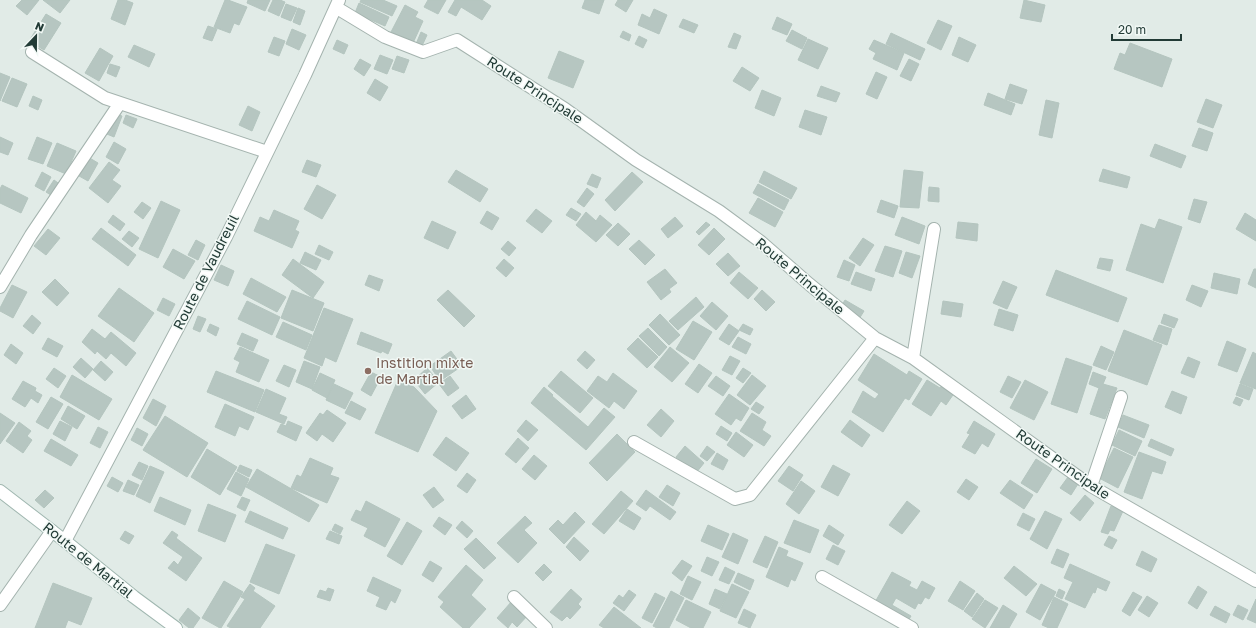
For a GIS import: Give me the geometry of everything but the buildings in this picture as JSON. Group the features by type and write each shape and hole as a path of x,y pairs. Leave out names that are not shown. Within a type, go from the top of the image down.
{"street":[{"name":"Route de Vaudreuil","path":"65,541 226,237 338,4"},
{"name":"Route Principale","path":"338,4 385,37 423,52 457,40 565,109 636,160 719,211 761,242 875,338 913,358 1092,486 1256,581"},
{"path":"32,52 105,98 267,152"},
{"path":"0,287 31,235 120,103"},
{"path":"913,358 934,229"},
{"path":"634,442 735,499 750,495 875,338"},
{"path":"1092,486 1120,397"},
{"name":"Route de Martial","path":"0,491 134,597 176,628"},
{"path":"0,605 52,531"},
{"path":"822,577 912,628"},
{"path":"514,597 546,628"}],"place":[{"name":"Instition mixte de Martial","path":"368,371"}]}
